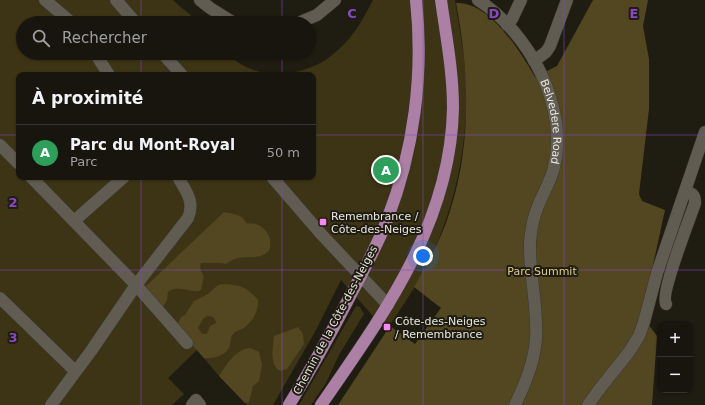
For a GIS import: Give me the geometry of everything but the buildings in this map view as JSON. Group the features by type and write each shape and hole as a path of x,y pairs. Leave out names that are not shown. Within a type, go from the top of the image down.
{"main road":[{"name":"Chemin de la Côte-des-Neiges","path":"289,405 361,277 376,247 402,174 409,146 417,81 418,48 416,0"},
{"path":"321,405 388,305 413,261 428,228 439,196 447,161 452,126 452,80 450,53 441,0"}],"street":[{"path":"45,0 64,16"},
{"path":"116,0 130,16"},
{"path":"200,0 223,16"},
{"path":"315,16 335,0"},
{"name":"Belvedere Road","path":"478,0 507,25 534,61 553,104 558,140 554,168 538,206 531,231 530,244 536,316 536,339 529,373 515,405"},
{"path":"507,25 512,19 521,0"},
{"path":"534,61 546,52 550,46 567,0"},
{"path":"100,60 108,72"},
{"path":"168,60 179,72"},
{"path":"588,405 629,352 639,336 658,273 705,132"},
{"path":"0,145 16,161"},
{"path":"34,180 136,285 187,342"},
{"path":"74,221 121,180"},
{"path":"51,405 136,285 188,218 192,209 191,202 180,180"},
{"path":"275,180 322,235 388,305"},
{"path":"666,304 664,301 669,279 695,203 695,197 693,194 686,191"},
{"path":"0,298 75,371"},
{"path":"192,405 196,400 200,405"}],"shaded area":[{"path":"0,0 173,0 192,16 16,16 16,60 235,60 252,70 262,72 16,72 16,180 316,180 316,72 293,72 312,67 326,59 344,45 362,20 373,0 455,0 466,78 465,129 457,180 451,206 433,254 421,277 386,331 341,280 316,330 273,405 247,405 219,376 197,350 168,378 184,394 172,405 0,405"},
{"path":"356,306 360,307 364,314 339,355 326,383 311,405 299,405"}],"green space":[{"name":"Parc Summit","path":"593,0 648,0 643,26 649,59 649,109 639,194 642,201 665,210 642,316 657,336 652,405 338,405 390,326 415,344 441,308 414,287 434,250 447,221 457,185 462,159 465,133 466,81 464,55 456,3 468,5 480,10 492,19 521,54 535,77 557,66"},
{"path":"224,212 240,216 246,223 256,224 264,229 270,239 269,251 258,257 236,258 226,264 201,263 200,267 204,276 201,290 194,291 177,289 168,292 167,300 161,310 143,289"},
{"path":"218,285 234,285 246,289 258,300 258,308 251,322 233,334 226,352 219,356 204,358 176,327 181,317 185,315 194,301 208,294","holes":["207,316 214,318 216,323 210,326 207,334 202,334 198,328 203,319"]},
{"path":"298,327 303,334 304,344 287,369 280,371 274,364 273,360 274,336"},
{"path":"249,348 259,352 262,365 259,381 253,386 249,402 245,403 219,376 235,355"}],"place":[{"name":"Parc du Mont-Royal","path":"386,170"},
{"name":"Remembrance / Côte-des-Neiges","path":"323,222"},
{"name":"Côte-des-Neiges / Remembrance","path":"387,327"}]}
